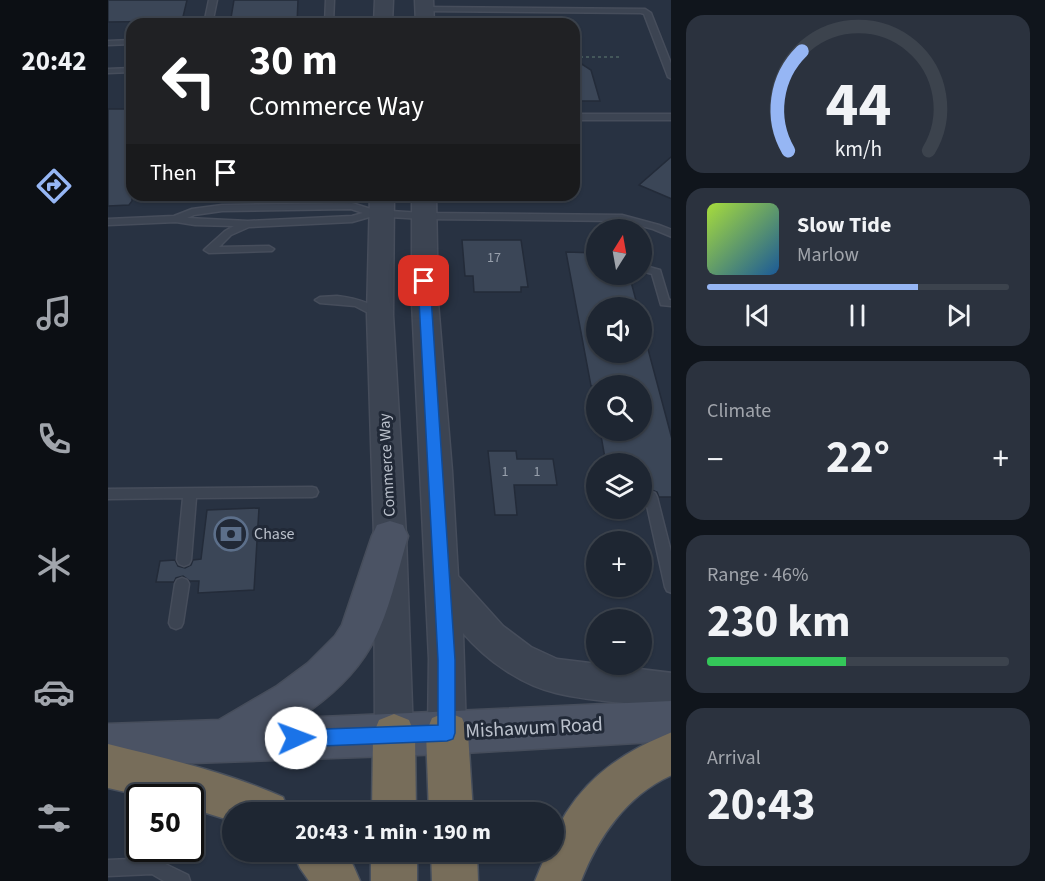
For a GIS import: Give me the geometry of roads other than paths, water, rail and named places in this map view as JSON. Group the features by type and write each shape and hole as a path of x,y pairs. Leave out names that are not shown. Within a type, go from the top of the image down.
{"highway":[{"path":"447,733 451,802"},
{"path":"394,735 394,802"},
{"path":"558,881 578,834 598,804 631,774 655,759 671,753"},
{"path":"108,766 200,789 241,802"},
{"path":"323,862 337,881"},
{"path":"394,862 394,881"},
{"path":"454,862 455,881"}],"main road":[{"path":"224,741 308,688 349,649 361,627 390,536"},
{"name":"Mishawum Road","path":"108,745 447,733 671,721"}],"street":[{"path":"383,18 384,0"},
{"path":"423,205 424,302 437,471 441,581 447,660 447,733"},
{"name":"Commerce Way","path":"379,207 380,315 390,536 394,735"},
{"path":"441,581 483,632 508,653 539,670 555,676 671,691"}],"lane":[{"path":"209,18 213,0"},
{"path":"329,18 330,0"},
{"path":"425,11 642,11 647,14 671,74"},
{"path":"108,43 126,42"},
{"path":"108,71 126,70"},
{"path":"580,117 671,117"},
{"path":"176,219 202,210 423,205 622,218 656,226 671,234"},
{"path":"213,223 217,216 223,214 268,207"},
{"path":"108,222 176,219 248,224 352,219 379,207"},
{"path":"248,224 228,233 209,250 269,249"},
{"path":"652,271 656,272 665,303 671,303"},
{"path":"320,300 345,299 365,304 380,315"},
{"path":"108,494 312,492"},
{"path":"184,560 190,493"},
{"path":"652,501 671,583"},
{"path":"176,623 182,584"},
{"path":"108,868 153,866 182,881"}],"place":[{"name":"Chase","path":"231,534"}]}
